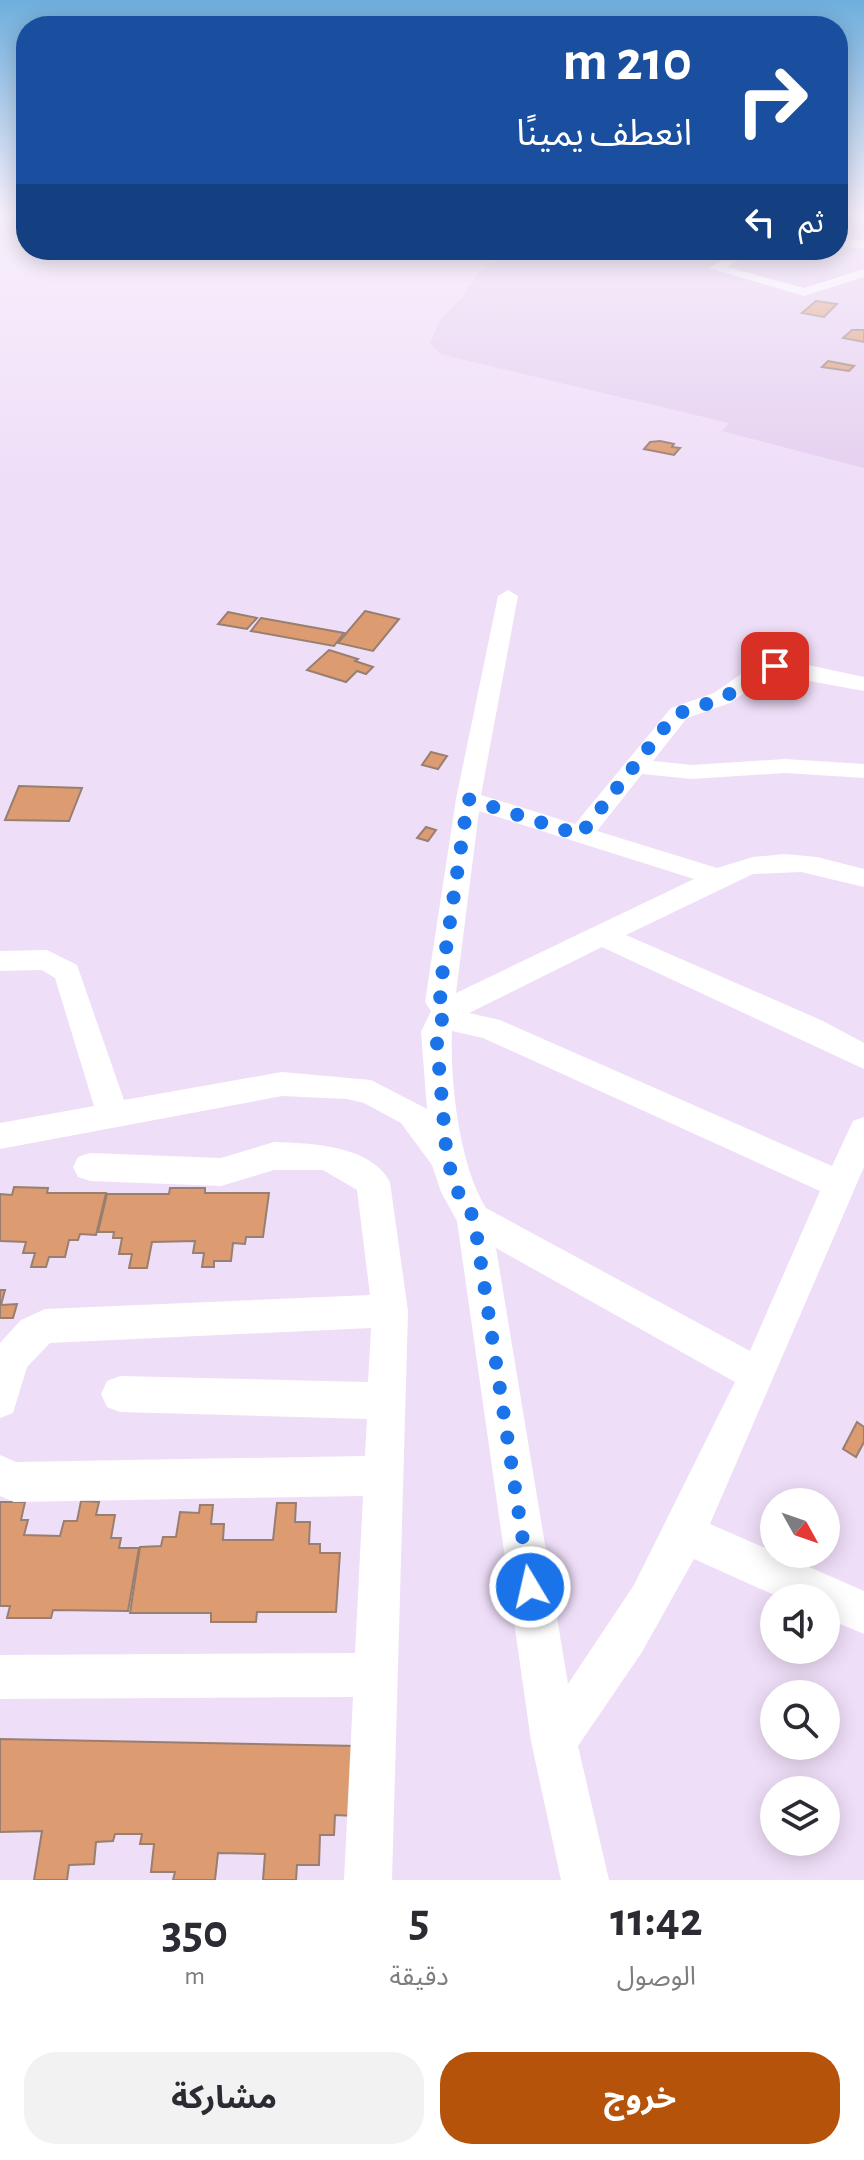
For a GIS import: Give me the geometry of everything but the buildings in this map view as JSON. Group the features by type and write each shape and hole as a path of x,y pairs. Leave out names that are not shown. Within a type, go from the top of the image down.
{"street":[{"path":"508,596 468,799 440,1002 460,1022 489,1028 839,1184"},
{"path":"580,835 672,718 688,708 722,698 766,667 785,667 864,684"},
{"path":"633,766 692,772 785,766 864,771"},
{"path":"468,799 716,877"},
{"path":"585,1880 554,1741 474,1218 458,1192 447,1159 436,1032 446,1011 716,877 753,865 790,862 832,868 864,878"},
{"path":"601,935 812,1029 864,1057"},
{"path":"0,961 47,960 67,972 113,1114"},
{"path":"0,1136 282,1084 347,1087 371,1092 412,1114 447,1159"},
{"path":"554,1741 624,1641 683,1533 758,1375 864,1130"},
{"path":"90,1167 221,1172 274,1156 328,1157 340,1160 373,1182 390,1311 368,1880"},
{"path":"474,1218 758,1375"},
{"path":"0,1400 11,1355 32,1333 45,1326 390,1311"},
{"path":"120,1394 387,1401"},
{"path":"0,1475 14,1482 385,1476"},
{"path":"683,1533 864,1613"},
{"path":"0,1677 378,1675"}],"shaded area":[{"path":"458,302 864,302 864,468 722,431 729,423 440,354 430,343 441,318"}],"route":[{"path":"530,1587 474,1218 458,1192 447,1159 436,1032 446,1011 440,1002 441,983 468,799 580,835 672,718 688,708 729,695 760,670 775,666"}]}
